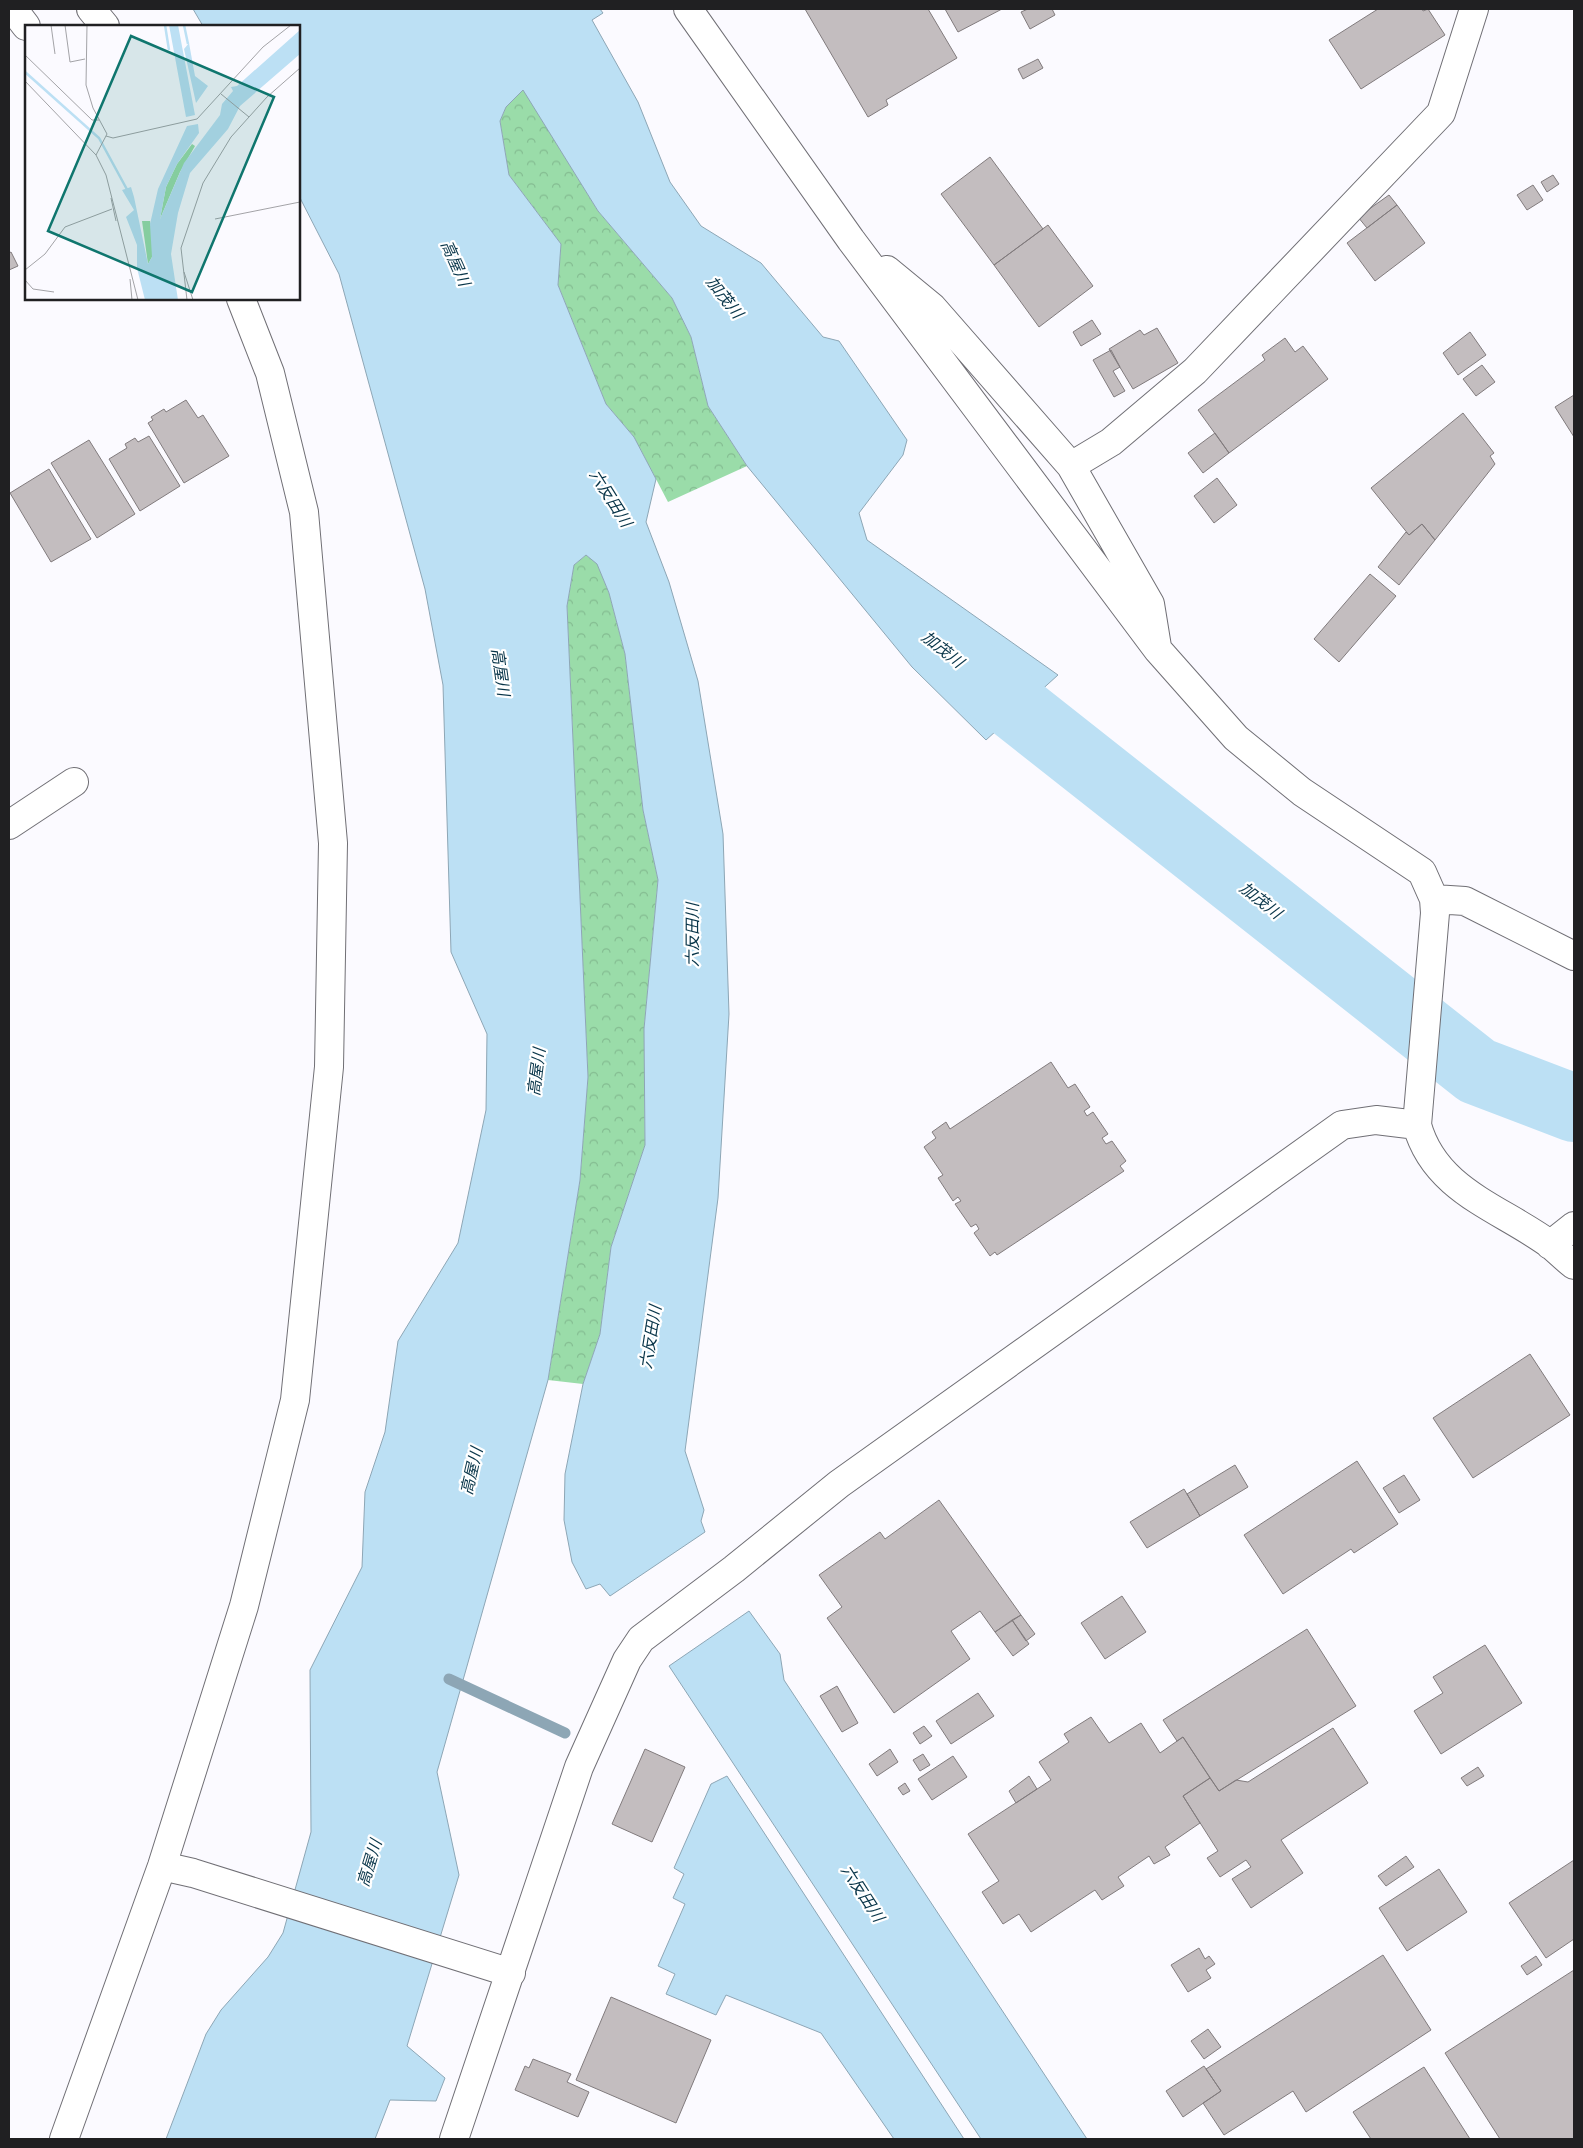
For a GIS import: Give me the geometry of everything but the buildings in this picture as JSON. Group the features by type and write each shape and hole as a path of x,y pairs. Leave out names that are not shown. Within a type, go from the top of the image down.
{"street":[{"path":"13,9 25,25"},
{"path":"91,9 103,25"},
{"path":"688,9 851,240 1037,492 1158,650 1236,738 1262,760 1302,792 1422,872 1435,906 1417,1118 1422,1144 1431,1159 1462,1190 1550,1245 1574,1266"},
{"path":"1071,466 1111,442 1195,371 1441,113 1474,9"},
{"path":"851,240 932,307 1071,466 1150,604 1158,650"},
{"path":"64,2139 162,1866 244,1606 295,1400 329,1067 333,844 304,512 270,373 241,300"},
{"path":"9,825 74,782"},
{"path":"1435,906 1465,901 1574,956"},
{"path":"454,2139 499,1969 579,1767 627,1660 641,1639 734,1569 847,1478 1342,1125 1376,1120 1417,1118"},
{"path":"1550,1245 1574,1226"},
{"path":"162,1866 193,1873 499,1969"}],"green space":[{"path":"523,89 598,211 672,298 691,337 708,406 747,466 668,502 634,437 606,404 558,285 561,244 509,175 500,121 506,107"},
{"path":"586,555 597,563 609,593 625,654 643,810 658,880 644,1029 645,1145 611,1247 600,1334 583,1384 548,1380 580,1180 588,1077 567,606 574,565"}],"water":[{"path":"193,9 600,9 603,13 592,20 638,102 670,182 701,226 761,263 823,337 839,341 907,440 903,455 859,513 867,540 1058,675 986,740 912,667 747,466 708,406 691,337 672,298 598,211 523,90 506,107 500,121 509,175 561,244 558,285 606,404 634,437 656,479 646,522 669,582 698,681 723,834 729,1014 718,1198 685,1451 704,1510 701,1521 705,1532 610,1596 600,1584 586,1589 572,1562 564,1520 565,1474 583,1384 600,1334 611,1247 645,1145 644,1029 658,880 643,810 625,654 609,593 597,564 586,555 574,565 567,606 588,1077 580,1180 548,1380 437,1772 459,1875 407,2046 445,2078 436,2101 390,2100 375,2139 166,2139 206,2034 221,2010 268,1957 283,1933 311,1832 310,1670 362,1567 365,1492 385,1432 398,1341 458,1243 486,1110 487,1034 451,952 443,685 425,589 339,274 300,198 300,25 202,25"},
{"name":"六反田川","path":"749,1611 780,1654 784,1680 1087,2139 981,2139 669,1666"},
{"path":"727,1776 964,2139 894,2139 821,2033 726,1995 716,2015 666,1994 675,1974 658,1966 685,1904 673,1898 684,1874 674,1868 711,1784"}],"waterway":[{"name":"加茂川","path":"947,653 1477,1071 1574,1108"},
{"path":"449,1679 565,1733"}],"water label":[{"name":"高屋川","path":"456,263"},
{"name":"高屋川","path":"501,672"},
{"name":"高屋川","path":"536,1072"},
{"name":"高屋川","path":"471,1471"},
{"name":"高屋川","path":"369,1863"}]}
